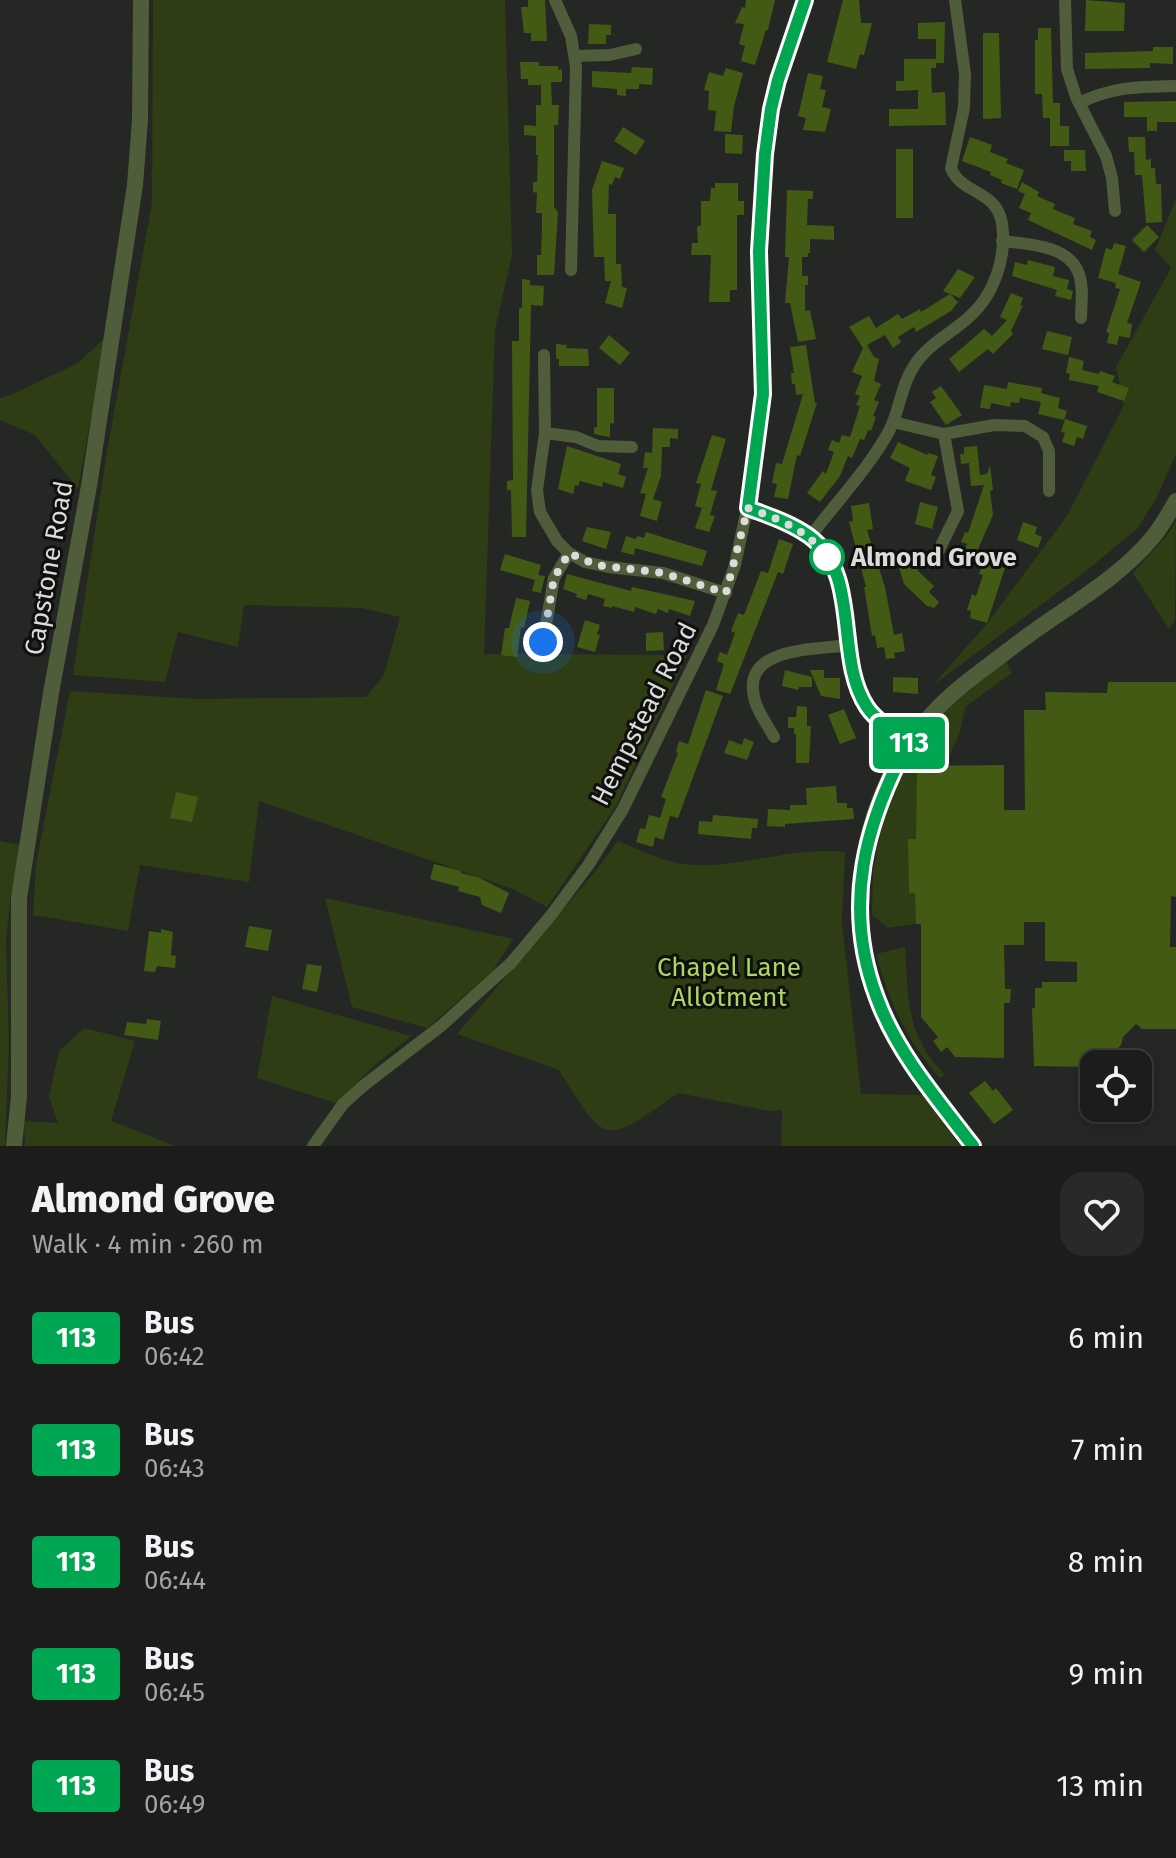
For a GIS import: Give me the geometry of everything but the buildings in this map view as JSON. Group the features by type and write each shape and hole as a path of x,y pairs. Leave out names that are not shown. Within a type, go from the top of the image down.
{"street":[{"name":"Capstone Road","path":"14,1146 19,1096 19,898 53,678 89,486 135,185 140,120 141,0"},
{"path":"555,0 571,36 575,56 571,270"},
{"name":"Hempstead Road","path":"313,1146 343,1104 441,1026 511,963 552,914 589,864 623,809 707,638 726,593 748,508 763,394 759,251 765,154 778,80 805,0"},
{"path":"810,537 879,446 893,422 906,380 918,360 936,342 970,317 995,279 1002,241 1002,224 996,207 983,194 957,180 951,168 964,108 965,74 955,0"},
{"path":"1065,0 1067,69 1079,103 1106,156 1115,211"},
{"path":"575,56 610,55 636,49"},
{"path":"1079,103 1113,89 1176,86"},
{"path":"1002,241 1047,248 1071,261 1081,280 1081,318"},
{"path":"544,355 545,433 537,481 538,501 545,523 557,541 569,553 596,565 663,573 726,593"},
{"path":"893,422 944,434 994,425 1019,424 1032,429 1043,437 1049,451 1049,491"},
{"path":"545,433 576,437 598,446 632,447"},
{"path":"935,558 958,511 944,434"},
{"path":"973,1146 897,1039 876,997 864,949 860,891 868,840 891,775 910,740 937,708 1013,647 1116,573 1155,535 1176,501"},
{"path":"748,508 788,523 810,537 825,554 833,568 854,676 866,706 886,725 910,740"},
{"path":"543,642 554,578 569,553"},
{"path":"774,737 755,697 757,674 764,662 769,657 784,653 849,645"}],"green space":[{"path":"153,0 505,0 512,255 495,330 484,654 687,655 615,808 547,907 513,889 259,801 249,882 140,865 128,931 33,915 36,864 70,691 197,699 366,697 384,675 400,617 362,608 244,605 238,647 178,632 165,682 73,675 107,451 152,203"},
{"path":"1176,199 1176,454 1157,497 1138,528 1081,575 932,686 985,626 1067,516 1124,405 1116,367 1171,268 1155,250"},
{"path":"106,337 78,489 35,435 0,420 0,398 78,363"},
{"path":"1176,521 1175,620 1169,629 1133,573"},
{"path":"1006,661 1012,673 965,707 960,732 947,761 917,767 916,924 888,928 872,915 873,870 883,820 902,774 929,723"},
{"path":"0,841 23,845 11,894 6,940 9,1045 5,1146 0,1146"},
{"name":"Chapel Lane Allotment","path":"618,841 666,860 696,865 807,852 845,852 842,922 861,1094 922,1095 960,1146 781,1146 782,1110 769,1111 678,1093 634,1122 620,1129 608,1130 598,1125 587,1113 559,1070 457,1034"},
{"path":"325,898 513,939 492,972 427,1028 352,1007"},
{"path":"905,947 907,984 916,1031 922,1045 945,1075 940,1078 900,1020 876,954"},
{"path":"272,996 411,1036 336,1103 257,1078"},
{"path":"84,1028 135,1041 111,1121 175,1146 25,1146 24,1121 58,1123 49,1097 59,1051"}],"bus line":[{"name":"113","path":"805,0 778,80 765,154 759,251 763,394 748,508 788,523 810,537 829,560 838,583 859,691 877,719 910,740 891,775 868,840 860,891 864,949 876,997 897,1039 973,1146"}],"place":[{"name":"Almond Grove","path":"827,557"}],"route":[{"path":"543,642 554,578 569,553 596,565 663,573 726,593 748,508 788,523 810,537 829,560 827,557"}]}
